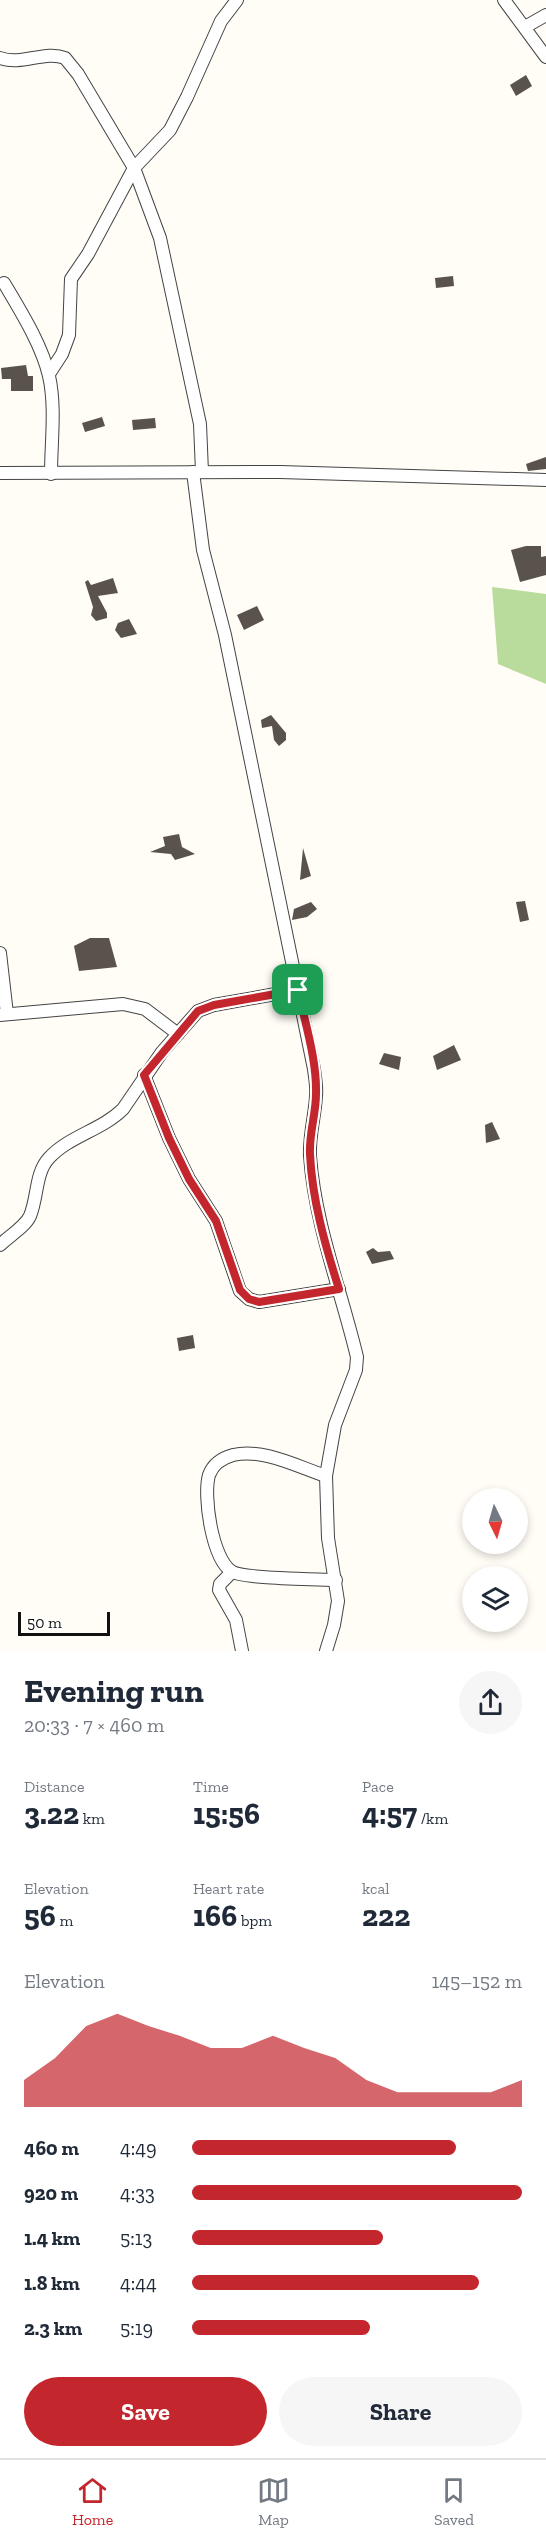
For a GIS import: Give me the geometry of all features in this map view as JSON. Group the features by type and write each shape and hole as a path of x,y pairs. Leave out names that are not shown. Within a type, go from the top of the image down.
{"street":[{"path":"49,374 62,354 69,335 71,279 88,254 134,168 170,130 188,97 221,21 237,0"},
{"path":"504,0 546,57"},
{"path":"525,27 546,15"},
{"path":"0,58 12,61 52,55 65,58 78,74 134,168 148,201 168,271 200,424 198,472 203,550 225,635 314,1069 316,1094 310,1137 310,1156 317,1203 357,1357 356,1370 335,1425 326,1476 328,1538 338,1601 326,1651"},
{"path":"4,283 29,329 49,374 52,394 51,474"},
{"path":"0,473 334,473 546,480"},
{"path":"0,953 3,1015 123,1004 145,1010 178,1034"},
{"path":"0,1245 26,1223 30,1216 42,1169 48,1159 59,1149 116,1117 144,1075 198,1011 214,1005 298,990"},
{"path":"144,1075 169,1138 189,1179 216,1221 240,1290 249,1299 259,1302 339,1289"},
{"path":"326,1476 279,1459 256,1454 235,1455 218,1461 209,1476 211,1528 224,1564 232,1572 248,1576 336,1580"},
{"path":"232,1572 220,1584 219,1590 236,1620 242,1651"}],"green space":[{"path":"492,587 546,594 546,684 498,664"}],"building":[{"path":"526,75 532,86 516,96 510,85"},
{"path":"453,276 454,286 436,288 435,278"},
{"path":"26,365 28,376 33,376 33,391 11,391 11,379 2,379 1,368"},
{"path":"102,417 105,426 85,432 82,423"},
{"path":"155,418 156,428 133,430 132,420"},
{"path":"546,457 546,469 528,471 526,464"},
{"path":"526,546 541,546 541,557 546,556 546,575 520,582 511,550"},
{"path":"113,578 118,593 98,596 107,613 107,618 96,621 91,615 93,607 85,582 88,580 91,585"},
{"path":"257,606 264,620 244,630 237,615"},
{"path":"129,619 137,634 121,638 115,630 118,623"},
{"path":"271,715 286,733 286,740 279,746 274,740 272,726 262,728 261,720"},
{"path":"179,834 182,847 195,854 175,860 171,854 150,852 165,846 163,837"},
{"path":"303,848 311,876 300,880"},
{"path":"525,901 529,920 520,922 516,902"},
{"path":"311,902 317,909 307,917 292,920 294,909"},
{"path":"90,938 109,938 117,967 79,971 74,946"},
{"path":"454,1045 461,1060 437,1070 433,1056"},
{"path":"384,1053 401,1057 399,1070 379,1064"},
{"path":"492,1122 500,1139 486,1143 485,1125"},
{"path":"373,1248 378,1252 390,1251 394,1259 372,1264 366,1252"},
{"path":"193,1335 195,1348 179,1351 177,1338"}],"route":[{"path":"298,990 314,1069 316,1094 310,1137 310,1156 327,1250 339,1289 259,1302 249,1299 240,1290 231,1270 216,1221 206,1202 189,1179 169,1138 144,1075 198,1011 214,1005 298,990"}]}
